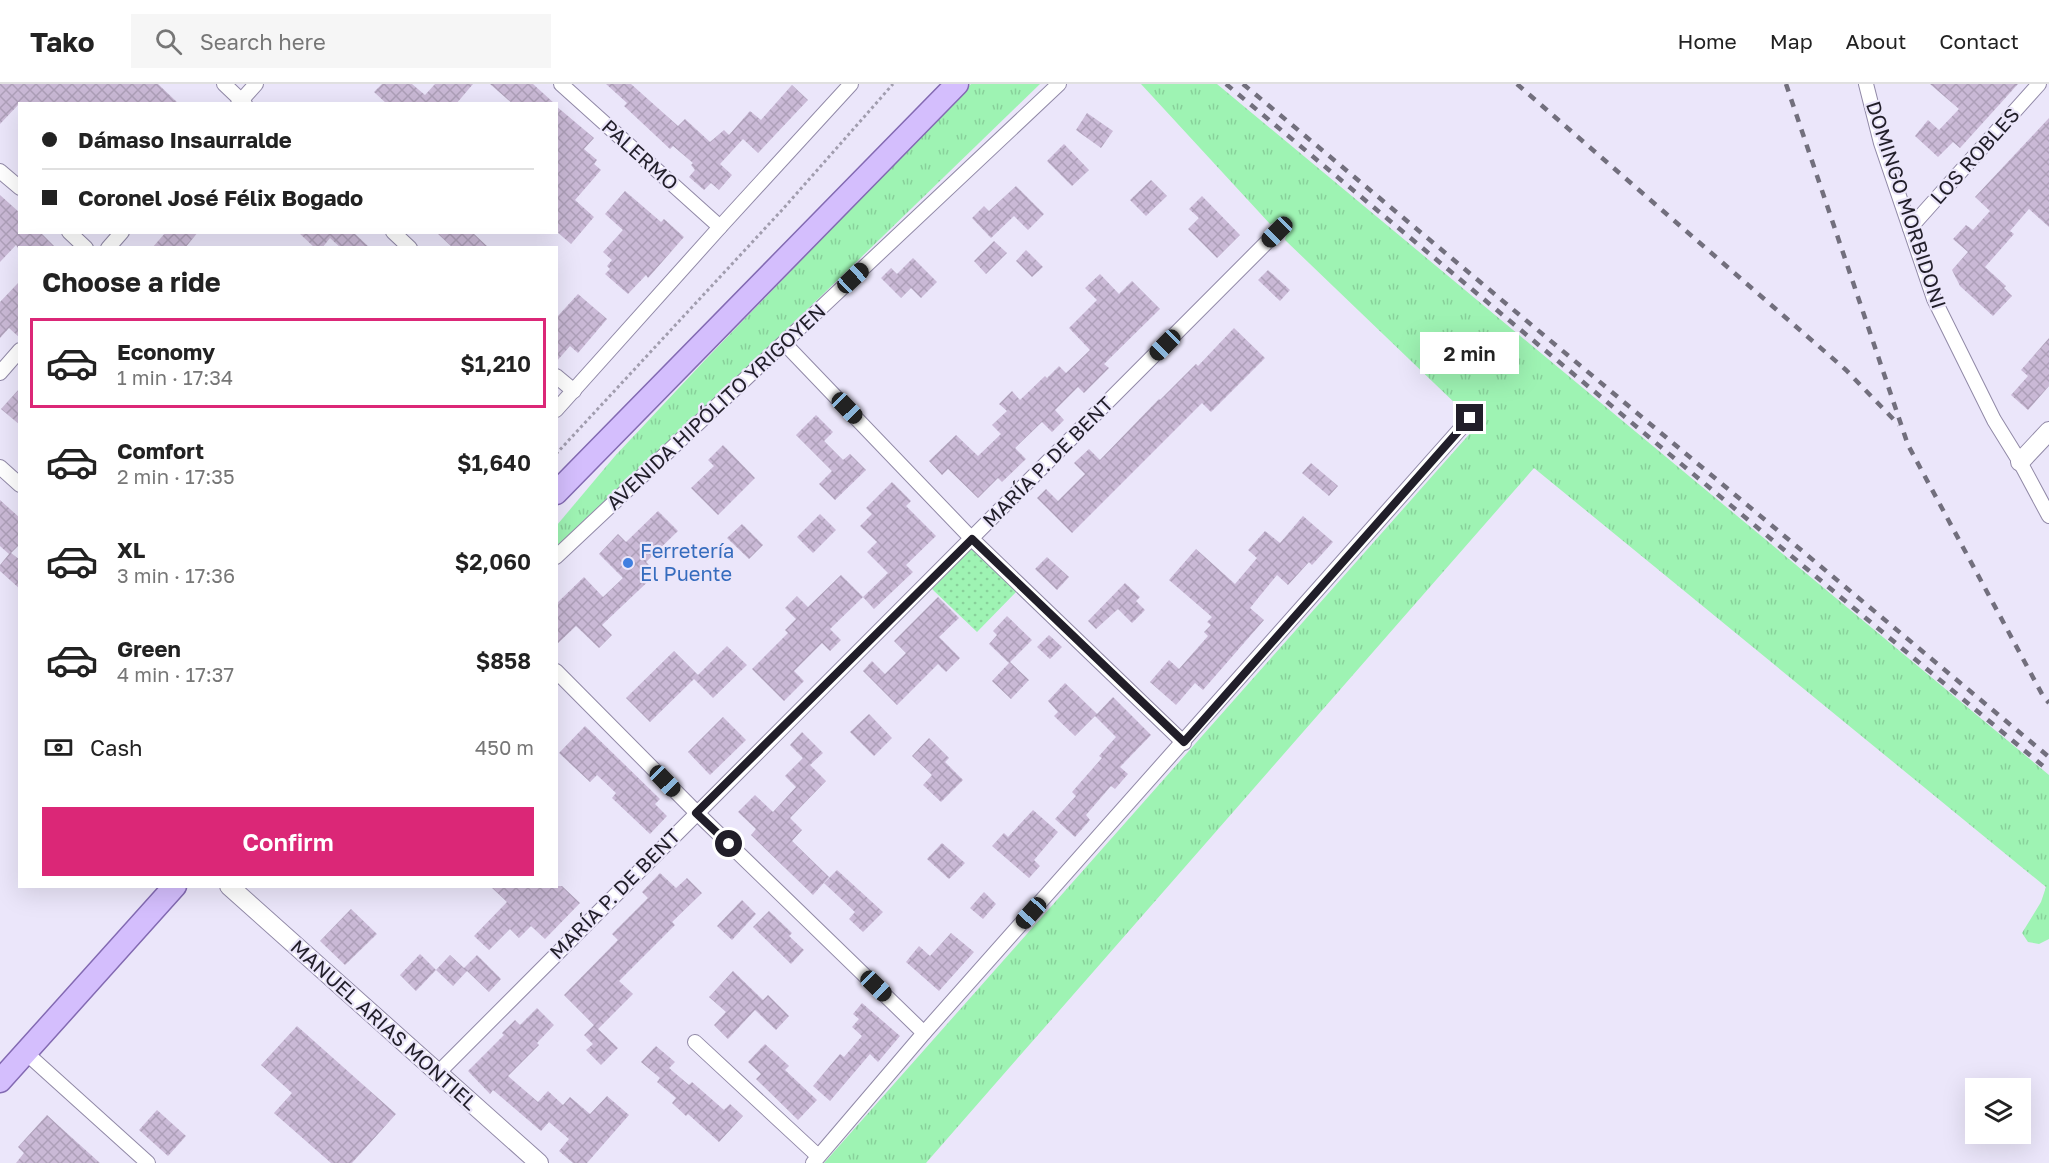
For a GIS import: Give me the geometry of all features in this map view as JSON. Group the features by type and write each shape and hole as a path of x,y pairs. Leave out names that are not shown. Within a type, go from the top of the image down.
{"main road":[{"path":"558,491 957,84"},
{"path":"0,1081 173,888"}],"street":[{"path":"224,84 241,102 256,84"},
{"name":"PALERMO","path":"561,84 720,227"},
{"path":"558,408 851,84"},
{"name":"AVENIDA HIPÓLITO YRIGOYEN","path":"558,555 1059,84"},
{"name":"DOMINGO MORBIDONI","path":"1866,84 1881,143 1934,299 1994,420 2049,516"},
{"name":"LOS ROBLES","path":"1910,228 2039,84"},
{"path":"0,171 18,186"},
{"name":"MARÍA P. DE BENT","path":"437,1074 1277,232"},
{"path":"71,234 84,246"},
{"path":"110,246 120,234"},
{"path":"395,234 408,246"},
{"path":"784,343 972,539 1184,742"},
{"path":"0,373 18,353"},
{"path":"558,378 574,391"},
{"path":"695,1042 815,1160 924,1033 1470,418"},
{"path":"2020,462 2049,431"},
{"path":"0,467 18,483"},
{"path":"558,673 696,813 924,1033"},
{"name":"MANUEL ARIAS MONTIEL","path":"231,888 539,1163"},
{"path":"25,1052 148,1163"}],"path":[{"path":"558,452 782,210 893,84"}],"green space":[{"path":"971,84 1040,84 689,424 558,545 558,524 615,456"},
{"path":"1141,84 1217,84 2049,775 2049,939 2039,944 2028,942 2022,933 2041,902 2046,887 1534,468 926,1163 824,1163 1481,421 1476,409 1459,407 1285,240 1287,230 1277,222 1270,224"},
{"path":"973,547 1018,590 977,632 932,589"}],"building":[{"path":"0,84 158,84 177,102 18,102 18,105 0,124"},
{"path":"382,84 412,84 425,95 435,84 473,84 458,102 385,102 374,92"},
{"path":"490,84 533,84 553,102 511,102"},
{"path":"606,84 631,84 678,126 685,119 710,142 724,130 729,135 750,111 761,120 792,85 808,100 758,153 743,139 720,164 732,175 719,190 711,183 704,190 689,177 695,170 691,165 693,163 673,146 670,149 624,106 627,103"},
{"path":"1930,84 2018,84 1960,148 1953,142 1938,157 1915,136 1928,120 1939,130 1959,109"},
{"path":"558,108 594,138 584,149 597,160 594,164 601,170 575,200 594,217 571,244 558,233"},
{"path":"1087,113 1113,131 1101,148 1076,130"},
{"path":"2049,118 2049,227 2029,209 2010,231 2014,234 1985,267 2006,286 2004,288 2012,296 1993,316 1960,286 1952,270 1968,252 1953,239 1966,225 1973,230 1990,211 1975,197"},
{"path":"1064,144 1089,170 1072,186 1047,161"},
{"path":"1151,180 1167,196 1146,216 1130,200"},
{"path":"1016,186 1044,214 1028,230 1014,216 991,238 972,218 984,206 989,211"},
{"path":"625,191 661,222 664,219 684,237 648,278 646,275 628,294 605,274 610,269 607,266 612,260 603,252 623,230 605,214"},
{"path":"0,195 18,211 18,234 42,234 54,246 18,246 18,248 16,245 0,262"},
{"path":"1202,196 1240,235 1217,258 1188,229 1199,218 1189,209"},
{"path":"164,234 196,234 187,246 154,246"},
{"path":"300,234 355,234 368,246 339,246 330,238 324,246 313,246"},
{"path":"438,234 474,234 487,246 451,246"},
{"path":"994,241 1007,253 986,274 974,261"},
{"path":"1026,250 1043,267 1032,277 1016,261"},
{"path":"913,258 937,282 921,298 911,288 901,298 881,278 891,268 897,274"},
{"path":"1268,270 1290,290 1280,301 1258,280"},
{"path":"1100,274 1119,294 1132,281 1160,309 1104,364 1109,368 1084,393 1078,387 1055,410 1064,420 1052,432 1042,422 1015,448 1026,459 1002,482 998,478 978,498 948,469 942,475 929,461 956,435 978,456 1001,434 992,425 1007,411 999,404 1012,391 1020,400 1059,366 1066,373 1090,350 1069,328 1097,300 1085,288"},
{"path":"18,283 18,336 9,328 0,338 0,302"},
{"path":"578,294 607,319 578,353 570,346 558,360 558,316"},
{"path":"1234,328 1265,358 1211,412 1202,403 1072,533 1037,498 1046,489 1058,501 1085,474 1074,463 1089,449 1100,460 1159,399 1196,364 1198,366"},
{"path":"2049,338 2049,386 2028,410 2011,395 2028,376 2021,370"},
{"path":"18,390 18,423 1,409"},
{"path":"816,415 833,432 824,441 843,460 850,454 866,470 835,500 819,484 832,471 796,435"},
{"path":"723,445 755,478 718,515 691,488 714,466 708,460"},
{"path":"1311,463 1338,486 1329,496 1302,473"},
{"path":"892,482 911,501 906,506 936,536 906,565 913,572 874,609 863,597 888,573 867,552 877,542 860,526 872,514 866,508"},
{"path":"0,500 18,516 18,546 11,553 18,558 18,587 0,571 0,565 9,554 0,546"},
{"path":"658,511 678,531 646,562 657,573 602,625 612,635 599,648 576,626 558,643 558,602 584,577 603,597 623,578 599,554 618,534 626,542"},
{"path":"820,514 836,530 813,553 797,537"},
{"path":"1303,516 1333,542 1312,565 1309,562 1288,585 1277,575 1250,608 1264,620 1203,690 1195,683 1176,705 1150,682 1169,660 1179,669 1208,636 1204,632 1211,625 1207,622 1212,617 1169,580 1196,549 1235,584 1257,558 1248,550 1265,531 1280,543"},
{"path":"742,524 763,545 749,559 727,538"},
{"path":"1047,557 1069,577 1057,590 1035,569"},
{"path":"841,575 863,597 830,629 841,640 830,651 822,643 794,671 804,681 784,701 752,669 788,633 785,630 796,619 785,608 797,596 808,607"},
{"path":"1125,583 1140,597 1136,601 1145,610 1132,623 1118,609 1096,629 1088,621"},
{"path":"938,597 959,618 939,637 960,658 946,672 938,664 897,705 863,671 872,661 885,674 906,653 894,641"},
{"path":"1007,616 1032,640 1010,662 1029,680 1011,699 992,681 1009,663 989,644 997,635 993,631"},
{"path":"1049,635 1062,647 1050,659 1037,647"},
{"path":"727,646 747,665 713,698 694,679 650,722 626,698 674,651 698,675"},
{"path":"1065,683 1097,714 1113,697 1151,735 1120,767 1128,774 1115,789 1111,786 1086,815 1090,820 1075,837 1055,819 1076,796 1072,792 1102,758 1099,756 1116,737 1095,716 1075,736 1054,716 1058,712 1048,701"},
{"path":"869,714 892,738 874,756 850,732"},
{"path":"723,717 746,740 710,775 688,752"},
{"path":"585,726 660,799 655,804 667,816 650,834 612,798 616,793 597,775 590,782 559,753"},
{"path":"802,732 823,753 810,765 826,781 790,818 802,830 792,841 829,877 813,895 751,835 756,829 738,812 755,795 773,812 796,787 785,776 803,758 790,745"},
{"path":"929,738 949,758 945,762 963,780 941,802 923,785 932,775 912,756"},
{"path":"1033,810 1058,832 1034,860 1040,866 1029,878 992,846 1004,833 1008,837"},
{"path":"942,843 965,863 949,879 927,859"},
{"path":"837,870 883,912 863,932 849,919 855,912 824,883"},
{"path":"660,873 676,888 687,878 702,893 672,922 675,925 619,981 633,994 598,1029 618,1048 601,1065 586,1050 593,1044 584,1035 594,1025 564,995 618,940 612,934 648,898 642,892"},
{"path":"562,886 580,903 545,939 531,926 519,938 510,929 489,950 474,936 507,902 492,888 558,888"},
{"path":"984,892 996,904 983,919 970,908"},
{"path":"742,900 756,914 732,940 717,926"},
{"path":"351,909 377,934 345,965 320,941"},
{"path":"769,911 792,933 789,936 804,950 791,964 753,927"},
{"path":"951,933 974,952 939,991 906,962 919,946 930,956"},
{"path":"420,954 436,970 416,991 400,975"},
{"path":"450,955 464,968 477,955 501,979 489,992 467,971 453,986 436,970"},
{"path":"733,971 763,1000 768,995 789,1016 776,1030 755,1010 728,1039 714,1025 726,1012 709,997"},
{"path":"862,1003 900,1036 878,1062 870,1054 830,1101 813,1086 840,1054 844,1057 862,1036 852,1027 859,1019 853,1014"},
{"path":"537,1008 554,1025 537,1043 539,1045 508,1076 538,1102 548,1091 563,1105 570,1097 590,1114 607,1096 629,1115 587,1163 573,1163 559,1151 569,1139 549,1122 541,1131 493,1090 490,1094 468,1071 504,1035 502,1033 515,1020 520,1025"},
{"path":"297,1026 396,1114 352,1163 331,1163 274,1113 292,1093 261,1065"},
{"path":"765,1044 789,1066 785,1070 817,1100 798,1120 756,1079 761,1074 748,1062"},
{"path":"656,1046 675,1062 669,1068 689,1085 692,1082 724,1110 730,1104 743,1116 719,1142 672,1103 676,1098 657,1082 660,1078 641,1062"},
{"path":"157,1110 186,1136 168,1156 139,1130"},
{"path":"47,1115 100,1163 16,1163 24,1153 18,1147"}],"railway":[{"path":"1226,84 2049,771"},
{"path":"1243,84 2049,757"},
{"path":"1517,84 1846,370 1899,425"},
{"path":"1786,84 1908,445 2043,696 2049,703"}],"place":[{"name":"Ferretería El Puente","path":"628,563"}],"route":[{"path":"729,844 696,813 972,539 1184,742 1470,418"}]}
